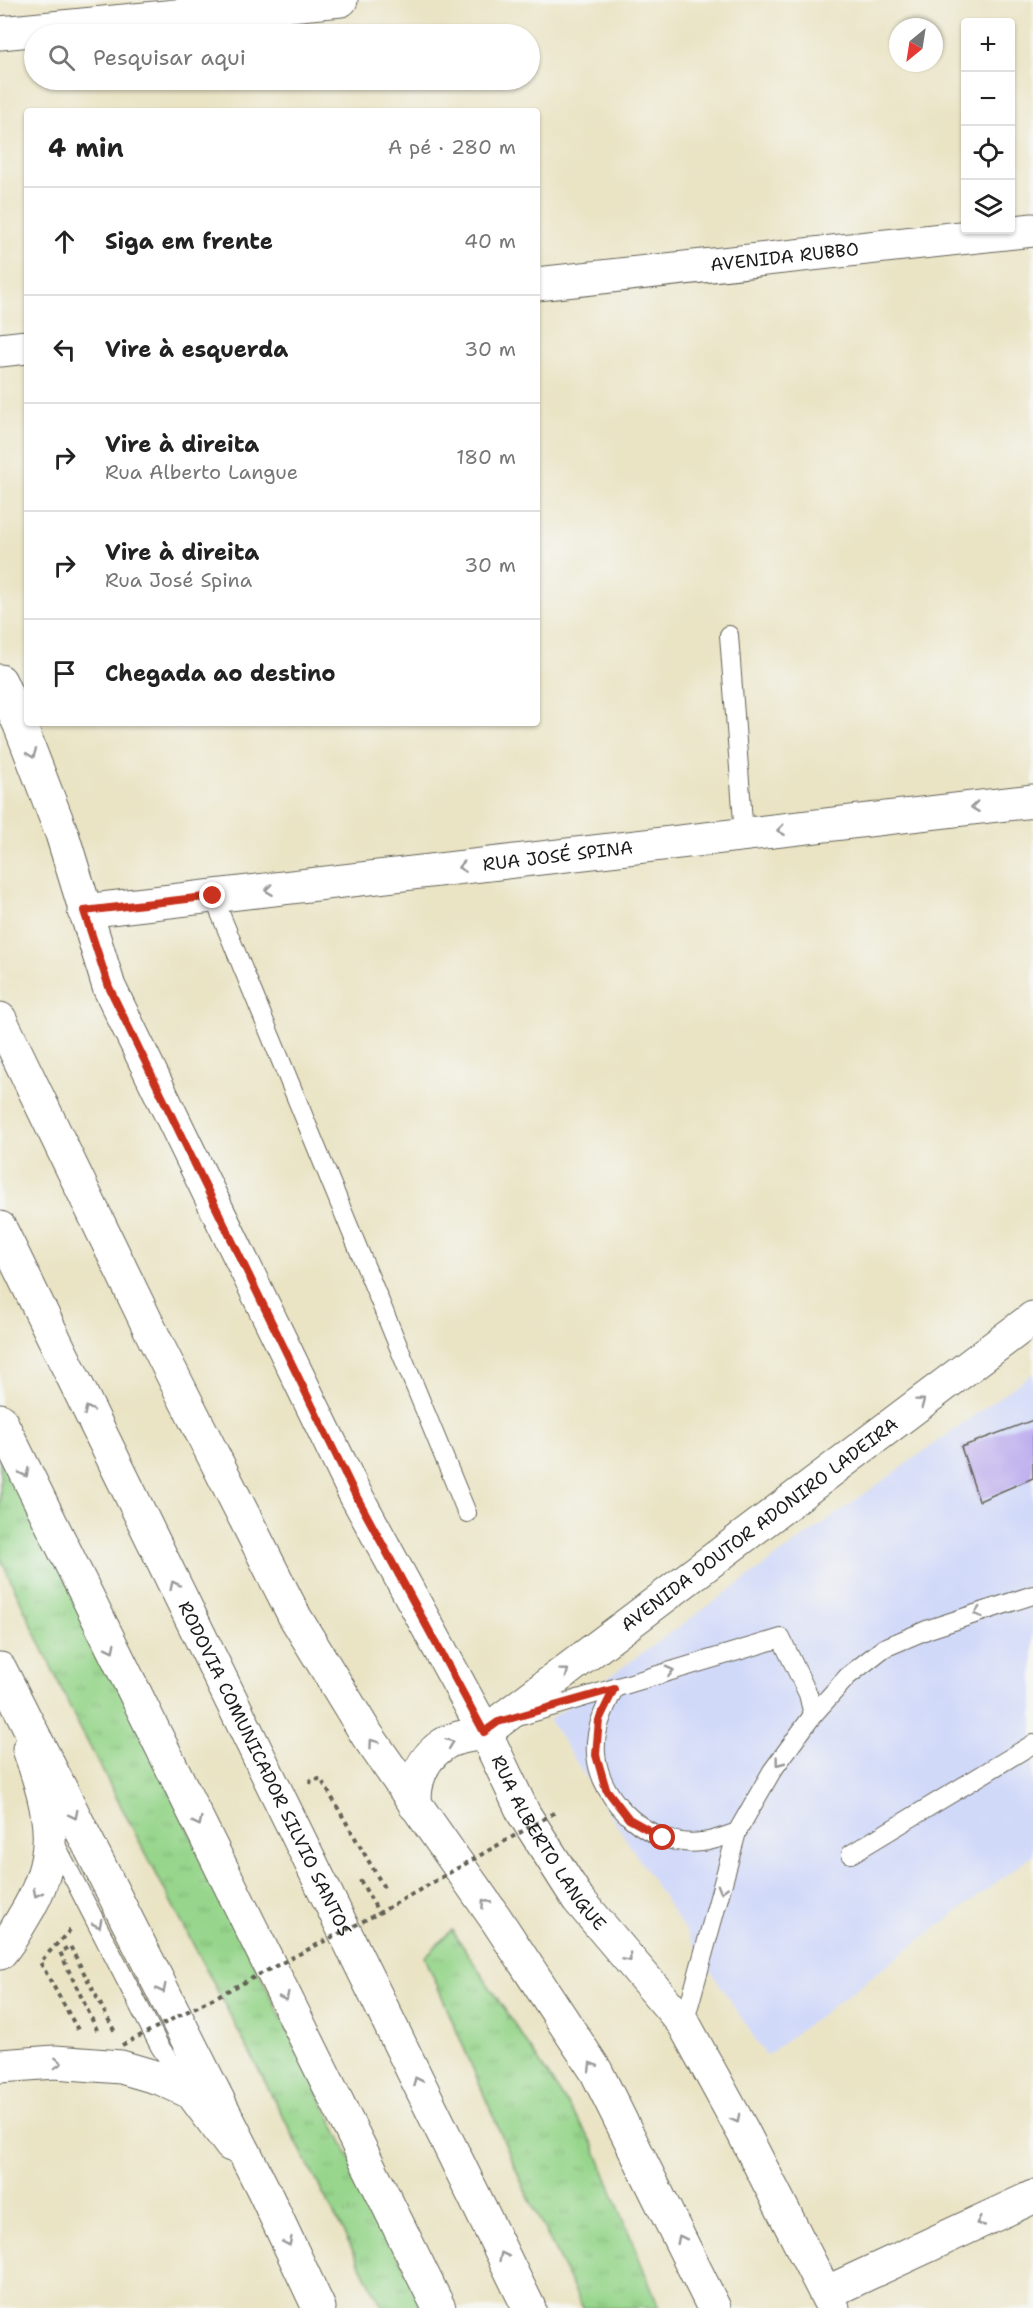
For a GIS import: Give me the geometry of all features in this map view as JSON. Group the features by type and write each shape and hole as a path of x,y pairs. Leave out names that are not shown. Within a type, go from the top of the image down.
{"main road":[{"path":"93,24 341,0"},
{"path":"0,33 24,31"},
{"name":"AVENIDA RUBBO","path":"540,284 1033,230"},
{"path":"0,350 24,347"},
{"name":"RUA ALBERTO LANGUE","path":"0,681 20,725 62,834 109,987 348,1480 491,1727 524,1814 578,1899 684,2024 743,2132 829,2301"},
{"name":"RUA JOSÉ SPINA","path":"84,911 1033,801"},
{"path":"0,1019 159,1348 295,1617 368,1736 496,1919 596,2071 714,2308"},
{"name":"RODOVIA COMUNICADOR SILVIO SANTOS","path":"0,1228 529,2308"},
{"name":"AVENIDA DOUTOR ADONIRO LADEIRA","path":"491,1727 1033,1318"},
{"path":"0,1420 439,2308"},
{"path":"0,1953 28,1910 45,1877 51,1835 42,1788 2,1673"},
{"path":"2,1673 263,2189 319,2308"},
{"path":"415,1805 418,1774 427,1760 444,1743 491,1727"},
{"path":"0,2066 55,2062 121,2067 162,2079 192,2093 263,2189"},
{"path":"829,2301 1033,2197"}],"lane":[{"path":"729,635 744,834"},
{"path":"213,896 467,1513"},
{"path":"684,2024 737,1832 772,1771 813,1715 848,1676 884,1648 929,1629 1033,1595"},
{"path":"491,1727 781,1638 808,1694 813,1715"},
{"path":"614,1689 599,1720 596,1755 606,1789 629,1819 663,1838 701,1843 737,1832"},
{"path":"851,1854 1033,1744"},
{"path":"51,1835 160,2047 192,2093"}],"path":[{"path":"309,1791 311,1780 321,1779 386,1891"},
{"path":"99,2036 60,1953 70,1947 122,2045 379,1913 556,1812"},
{"path":"356,1872 379,1913"},
{"path":"79,2033 40,1962 90,1908"}],"shaded area":[{"path":"1033,1373 1033,1855 766,2056 549,1720"}],"green space":[{"path":"0,1445 424,2308 383,2308 76,1720 0,1557"},
{"path":"452,1930 593,2143 659,2308 583,2308 524,2188 425,1957"}],"building":[{"path":"1033,1420 1033,1478 979,1501 961,1447"}],"route":[{"path":"213,896 84,911 109,987 353,1490 484,1732 498,1722 614,1689 599,1720 596,1755 606,1789 629,1819 663,1838"}]}
